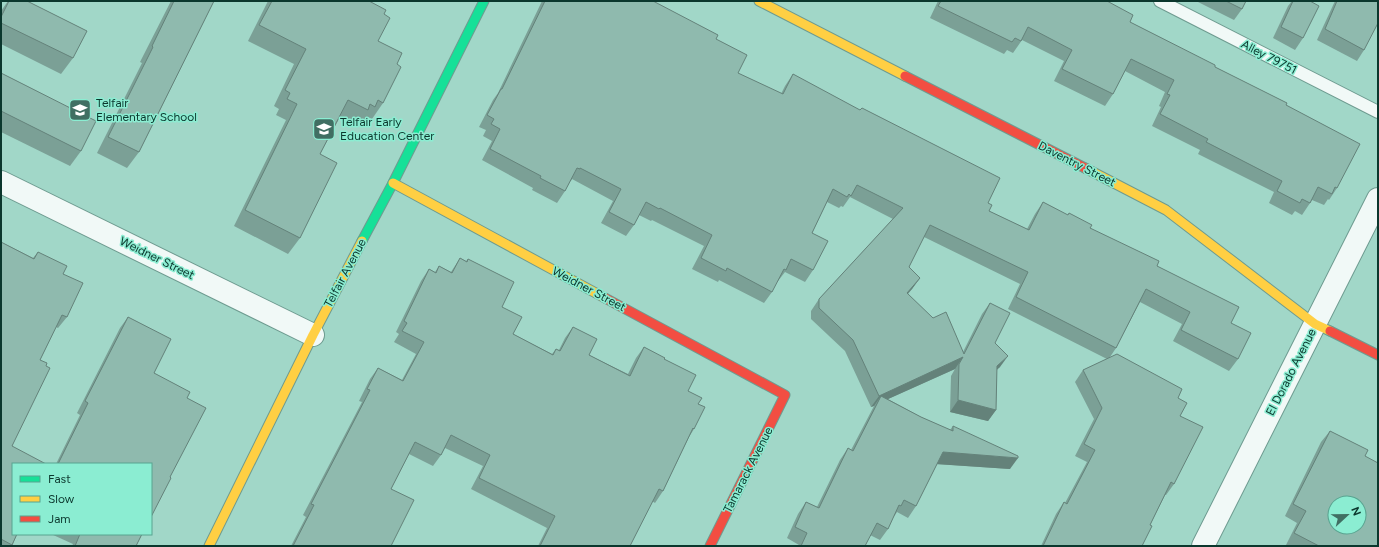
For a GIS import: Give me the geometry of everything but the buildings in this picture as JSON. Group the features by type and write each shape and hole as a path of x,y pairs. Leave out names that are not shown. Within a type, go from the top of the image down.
{"street":[{"name":"Telfair Avenue","path":"208,546 313,335 484,1"},
{"name":"Daventry Street","path":"758,1 1166,210 1315,324 1378,355"},
{"name":"Weidner Street","path":"1,182 313,335"},
{"name":"Weidner Street","path":"392,183 785,395"},
{"name":"El Dorado Avenue","path":"1203,546 1378,199"},
{"name":"Tamarack Avenue","path":"710,546 785,395"}],"lane":[{"name":"Alley 79751","path":"1160,1 1378,112"}],"traffic: fast":[{"path":"362,241 393,183 484,1"}],"traffic: slow":[{"path":"759,1 905,76"},
{"path":"1085,168 1166,210 1315,324 1330,331"},
{"path":"393,183 605,298"},
{"path":"209,546 313,335 362,241"}],"traffic: jam":[{"path":"905,76 1085,168"},
{"path":"605,298 785,395 710,546"},
{"path":"1330,331 1378,355"}],"place":[{"name":"Telfair Elementary School","path":"80,110"},
{"name":"Telfair Early Education Center","path":"324,129"}]}
